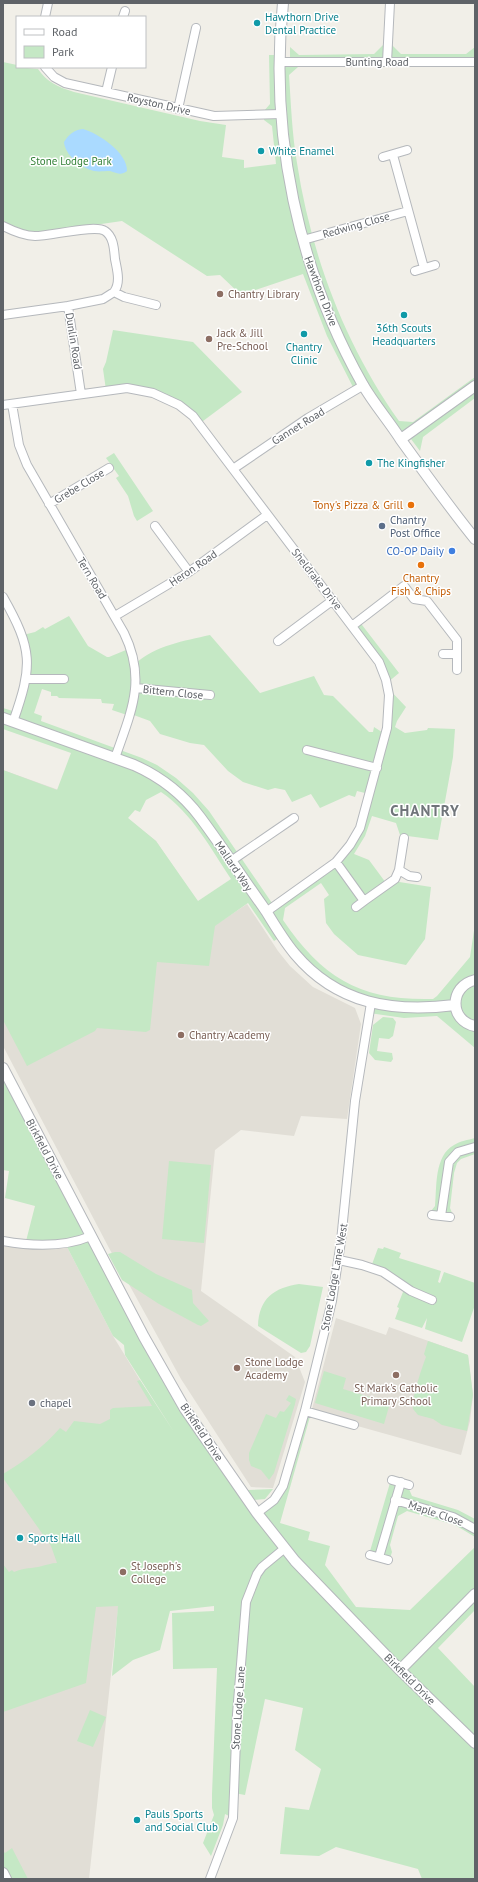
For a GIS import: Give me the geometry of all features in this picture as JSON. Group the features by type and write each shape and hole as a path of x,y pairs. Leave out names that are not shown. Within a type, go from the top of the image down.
{"street":[{"path":"45,16 48,3"},
{"name":"Hawthorn Drive","path":"283,3 279,62 281,114 286,163 303,240 314,274 333,324 364,385 413,459 475,539"},
{"path":"386,62 390,3"},
{"path":"178,109 196,28"},
{"name":"Bunting Road","path":"279,62 475,62"},
{"name":"Royston Drive","path":"46,68 50,74 61,82 178,109 223,116 281,114"},
{"path":"106,92 112,68"},
{"path":"383,157 407,150"},
{"path":"393,155 424,268"},
{"name":"Redwing Close","path":"303,240 408,211"},
{"path":"3,226 24,234 37,236 93,228 103,230 111,238 118,280 117,288 114,292 103,299 68,306"},
{"path":"415,270 435,265"},
{"path":"114,292 120,296 156,305"},
{"name":"Dunlin Road","path":"3,315 68,306 82,394"},
{"name":"Gannet Road","path":"234,469 296,425 364,385"},
{"path":"401,439 475,386"},
{"name":"Sheldrake Drive","path":"3,405 119,388 133,388 147,391 170,399 193,416 379,662 388,691 388,723 360,828 350,845 336,862 266,912"},
{"name":"Tern Road","path":"12,404 23,456 49,504 115,616 132,650 136,671 136,688 132,710 115,758"},
{"name":"Grebe Close","path":"49,504 108,468"},
{"name":"Heron Road","path":"115,616 189,572 267,515"},
{"path":"155,526 189,572"},
{"path":"352,626 404,586 414,599 426,600 456,638 457,670"},
{"path":"3,597 23,635 27,659 26,679 8,720"},
{"path":"278,641 333,600"},
{"path":"443,654 457,654"},
{"path":"26,679 64,679"},
{"name":"Bittern Close","path":"136,688 210,695"},
{"name":"Mallard Way","path":"8,720 115,758 146,771 178,792 196,812 231,860 295,953 312,971 337,989 371,1003 412,1008 455,1005"},
{"path":"307,750 376,768"},
{"path":"231,860 294,818"},
{"path":"356,907 393,881 399,870 404,838"},
{"path":"336,862 364,901"},
{"path":"399,870 409,876 417,877"},
{"path":"475,980 467,983 459,990 455,1005 457,1013 462,1020 475,1026"},
{"name":"Stone Lodge Lane West","path":"258,1514 274,1500 283,1486 305,1411 328,1316 339,1260 355,1107 371,1003"},
{"name":"Birkfield Drive","path":"3,1068 144,1337 185,1409 258,1514 285,1548 400,1670 475,1743"},
{"path":"441,1216 449,1162 458,1152 475,1147"},
{"path":"432,1215 450,1217"},
{"path":"3,1241 25,1245 65,1243 91,1236"},
{"path":"339,1260 362,1265 383,1272 411,1291 432,1300"},
{"path":"305,1411 354,1425"},
{"name":"Maple Close","path":"379,1557 401,1482"},
{"name":"Maple Close","path":"396,1500 453,1517 475,1529"},
{"name":"Stone Lodge Lane","path":"210,1879 233,1818 237,1714 246,1602 257,1574 262,1567 285,1548"},
{"path":"370,1555 388,1560"},
{"path":"400,1670 475,1594"},
{"path":"3,1873 6,1879"}],"shaded area":[{"name":"Chantry Academy","path":"3,770 120,812 156,841 214,926 247,904 278,951 290,966 313,987 355,1008 361,1024 347,1119 301,1116 294,1136 241,1130 215,1150 201,1291 295,1357 305,1382 273,1488 251,1487 181,1379 109,1248 3,1046"},
{"name":"St Joseph's College","path":"3,1243 65,1243 113,1336 243,1548 119,1600 89,1879 9,1879 3,1868"},
{"name":"St Mark's Catholic Primary School","path":"336,1318 386,1335 389,1327 468,1355 473,1395 470,1421 461,1455 311,1413"}],"green space":[{"name":"Stone Lodge Park","path":"383,45 392,45 401,54 466,54 475,47 475,62 298,63 298,67 289,75 295,152 311,231 333,298 362,362 380,392 399,421 413,422 475,377 475,398 423,437 420,451 408,435 401,439 364,386 355,391 327,336 303,274 244,294 240,294 220,275 207,276 122,221 32,234 3,223 3,62 16,65 16,68 38,69 53,84 74,92 200,121 226,125 222,157 244,160 244,168 276,164 272,126 264,120 264,111 270,104 269,55 280,55 290,62 290,47 299,55 374,54"},
{"path":"113,330 193,342 242,392 199,424 193,416 147,391 106,390 103,369"},
{"path":"114,453 153,511 137,521 128,496 116,478 119,476 106,458"},
{"path":"69,616 88,646 107,657 126,650 132,650 135,664 152,652 161,648 210,635 260,693 314,676 324,695 333,696 369,732 373,732 374,727 385,734 387,687 406,707 395,727 405,733 427,730 428,728 455,729 453,757 438,840 400,835 396,823 372,816 365,836 354,854 369,860 386,883 393,881 431,887 425,939 406,965 358,955 334,934 326,923 324,899 329,895 321,883 285,908 283,920 313,958 346,982 385,996 408,999 433,999 437,996 470,957 475,924 475,1048 437,1016 404,1018 369,1013 371,1003 337,989 282,936 274,941 248,903 215,926 209,966 157,962 150,1030 146,1032 97,1028 95,1031 27,1066 3,1020 3,770 57,790 71,753 3,729 3,708 16,712 24,690 23,635 35,632 43,627 45,629","holes":["42,689 51,692 51,696 57,696 59,698 101,699 102,703 114,704 112,710 130,716 131,714 150,721 160,734 190,743 204,745 228,771 243,782 268,790 275,788 285,790 292,802 311,794 320,808 349,795 355,797 357,791 369,794 350,845 336,862 274,906 209,811 193,793 176,778 157,765 142,758 41,721 42,716 34,713","161,792 182,810 200,832 231,879 198,901 156,841 128,818 135,810 140,812 146,800"]},
{"path":"359,621 399,673 387,683 384,674 352,626"},
{"path":"383,1017 393,1018 396,1022 393,1036 389,1039 379,1038 377,1051 392,1053 393,1059 391,1062 375,1060 369,1053 373,1025"},
{"path":"3,1068 144,1337 257,1513 274,1500 305,1411 311,1413 280,1523 310,1532 308,1540 330,1546 325,1565 356,1607 410,1610 475,1547 475,1610 438,1648 475,1687 475,1879 422,1879 418,1869 336,1847 319,1856 280,1854 285,1807 309,1810 321,1769 295,1750 303,1708 265,1699 245,1795 234,1793 233,1818 225,1814 223,1825 211,1856 203,1843 214,1815 212,1808 212,1794 217,1668 173,1669 172,1613 214,1611 214,1606 170,1611 160,1650 133,1660 112,1676 118,1606 96,1607 86,1683 3,1712 3,1564 9,1572 12,1570 14,1572 21,1569 57,1563 51,1546 3,1478 3,1474 33,1453 60,1428 66,1432 74,1421 100,1424 110,1419 110,1410 113,1408 152,1406 137,1381 140,1380 174,1432 125,1355 124,1345 113,1336 65,1243 25,1245 35,1206 5,1198 9,1171 3,1170"},
{"path":"475,1138 475,1154 461,1159 457,1163 454,1173 450,1208 452,1213 451,1221 430,1219 431,1211 435,1206 438,1172 443,1156 456,1144"},
{"path":"169,1161 211,1165 204,1243 162,1239"},
{"path":"384,1247 401,1253 399,1258 441,1271 438,1282 440,1283 444,1272 475,1283 475,1305 462,1342 425,1329 427,1318 422,1328 395,1319 399,1308 397,1307 403,1292 402,1285 371,1267 378,1248 383,1249"},
{"path":"120,1252 156,1274 192,1290 193,1303 209,1321 201,1326 198,1325 159,1304 122,1280 108,1254"},
{"path":"299,1284 323,1287 310,1346 306,1352 301,1353 258,1326 261,1308 265,1301 282,1288"},
{"path":"428,1341 468,1355 473,1395 467,1431 442,1425 433,1419 418,1415 413,1409 415,1391 426,1357 424,1354"},
{"path":"324,1371 346,1378 343,1389 390,1403 384,1424 315,1403"},
{"path":"289,1395 296,1399 295,1404 274,1473 269,1480 261,1470 251,1466 249,1453 266,1414 276,1418 280,1411 284,1412 291,1403 286,1400"},
{"path":"392,1476 411,1482 409,1489 412,1496 458,1510 475,1519 475,1537 455,1525 407,1511 398,1516 390,1545 392,1552 388,1564 368,1558"},
{"path":"273,1489 265,1499 253,1500 247,1490"},
{"path":"90,1710 106,1717 93,1747 77,1741"},
{"path":"12,1848 28,1879 11,1879 3,1866 3,1851 5,1853"}],"water":[{"path":"83,129 104,139 123,157 127,171 125,173 121,174 110,171 94,171 84,167 74,160 67,152 64,142 72,133"}],"place":[{"name":"Hawthorn Drive Dental Practice","path":"257,23"},
{"name":"White Enamel","path":"261,151"},
{"name":"Chantry Library","path":"220,294"},
{"name":"36th Scouts Headquarters","path":"404,315"},
{"name":"Chantry Clinic","path":"304,334"},
{"name":"Jack & Jill Pre-School","path":"209,339"},
{"name":"The Kingfisher","path":"369,463"},
{"name":"Tony's Pizza & Grill","path":"411,505"},
{"name":"Chantry Post Office","path":"382,526"},
{"name":"CO-OP Daily","path":"452,551"},
{"name":"Chantry Fish & Chips","path":"421,565"},
{"name":"Chantry Academy","path":"181,1035"},
{"name":"Stone Lodge Academy","path":"237,1368"},
{"name":"St Mark's Catholic Primary School","path":"396,1375"},
{"name":"chapel","path":"32,1403"},
{"name":"Sports Hall","path":"20,1538"},
{"name":"St Joseph's College","path":"123,1572"},
{"name":"Pauls Sports and Social Club","path":"137,1820"}],"district":[{"name":"CHANTRY","path":"425,811"}]}
